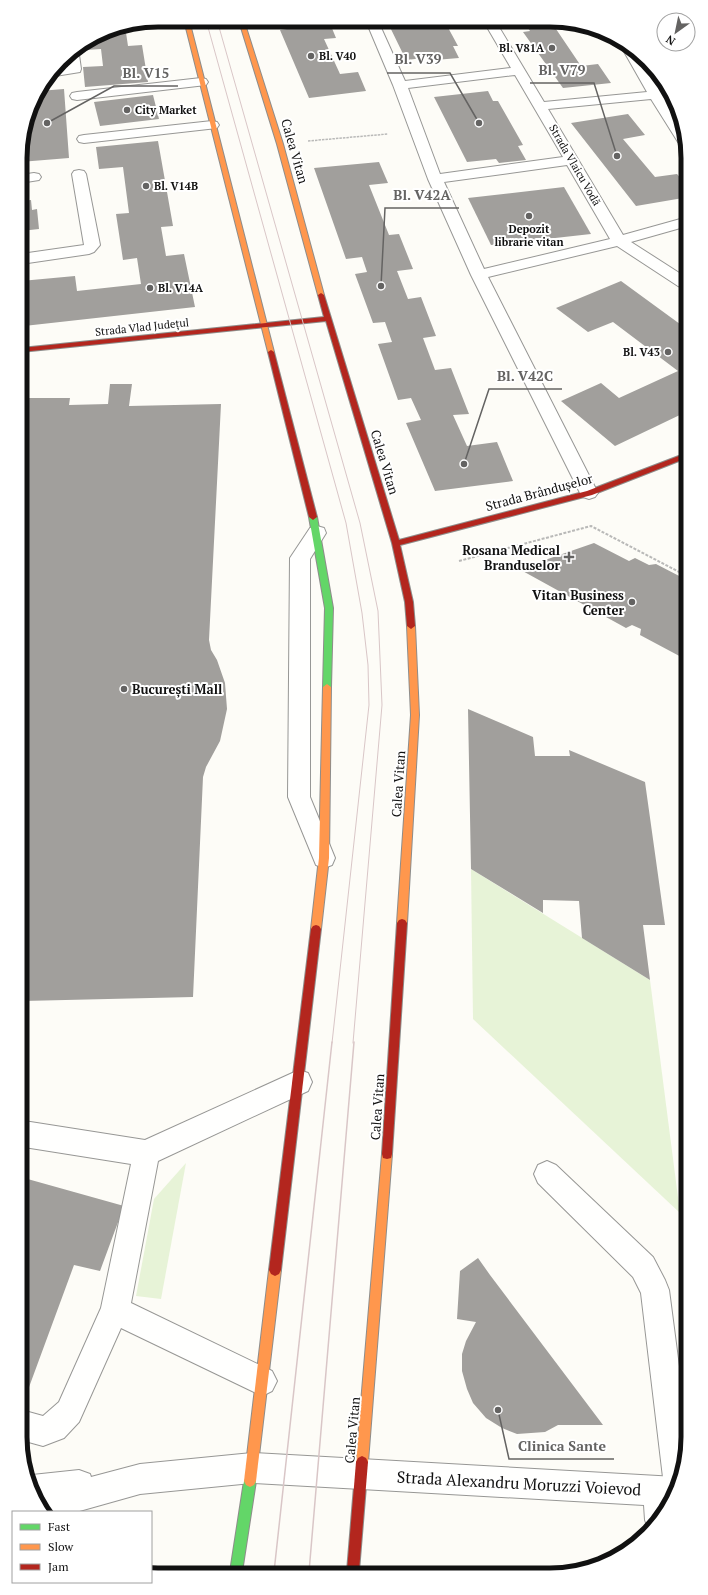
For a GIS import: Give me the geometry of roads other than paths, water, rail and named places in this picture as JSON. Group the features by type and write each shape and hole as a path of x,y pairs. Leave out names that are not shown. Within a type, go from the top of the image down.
{"main road":[{"path":"188,27 318,533 329,608 324,858 299,1082 252,1468 237,1568"},
{"name":"Calea Vitan","path":"243,27 280,144 328,319 396,543 409,602 413,641 415,715 391,1108 353,1568"},
{"name":"Strada Vlad Județul","path":"27,349 328,319"},
{"name":"Strada Brândușelor","path":"396,543 589,493 681,457"}],"street":[{"path":"375,27 400,85 435,179 479,275 589,493"},
{"name":"Strada Vlaicu Vodă","path":"493,27 619,241 681,281"},
{"path":"633,57 678,132"},
{"path":"59,73 75,69 74,58"},
{"path":"400,85 519,71"},
{"path":"77,96 201,82"},
{"path":"540,106 655,95"},
{"path":"84,138 212,124"},
{"path":"435,179 572,160"},
{"path":"27,258 89,249 92,245 79,174"},
{"path":"479,275 619,241 681,223"},
{"path":"318,533 300,558 299,797 324,858"},
{"path":"27,1134 146,1153 299,1082"},
{"path":"27,1427 43,1431 53,1427 69,1412 116,1310 146,1153"},
{"path":"547,1174 643,1267 655,1290 669,1493"},
{"path":"116,1310 262,1381"},
{"name":"Strada Alexandru Moruzzi Voievod","path":"140,1479 252,1468 361,1474 667,1497"},
{"path":"38,1489 140,1479"},
{"path":"46,1505 140,1479"}],"tram line":[{"path":"208,27 346,523 362,613 368,665 369,705 332,1043"},
{"path":"219,27 360,523 378,611 382,705 353,1043"},
{"path":"274,1568 332,1042"},
{"path":"309,1568 354,1042"}],"place":[{"name":"Bl. V81A","path":"552,48"},
{"name":"Bl. V40","path":"311,56"},
{"name":"City Market","path":"127,110"},
{"name":"Bl. V15","path":"47,123"},
{"name":"Bl. V39","path":"479,123"},
{"name":"Bl. V79","path":"617,156"},
{"name":"Bl. V14B","path":"146,186"},
{"name":"Depozit librarie vitan","path":"529,216"},
{"name":"Bl. V42A","path":"381,286"},
{"name":"Bl. V14A","path":"150,288"},
{"name":"Bl. V43","path":"668,352"},
{"name":"Bl. V42C","path":"464,464"},
{"name":"Rosana Medical Branduselor","path":"569,557"},
{"name":"Vitan Business Center","path":"632,602"},
{"name":"București Mall","path":"124,689"},
{"name":"Clinica Sante","path":"498,1410"}]}
